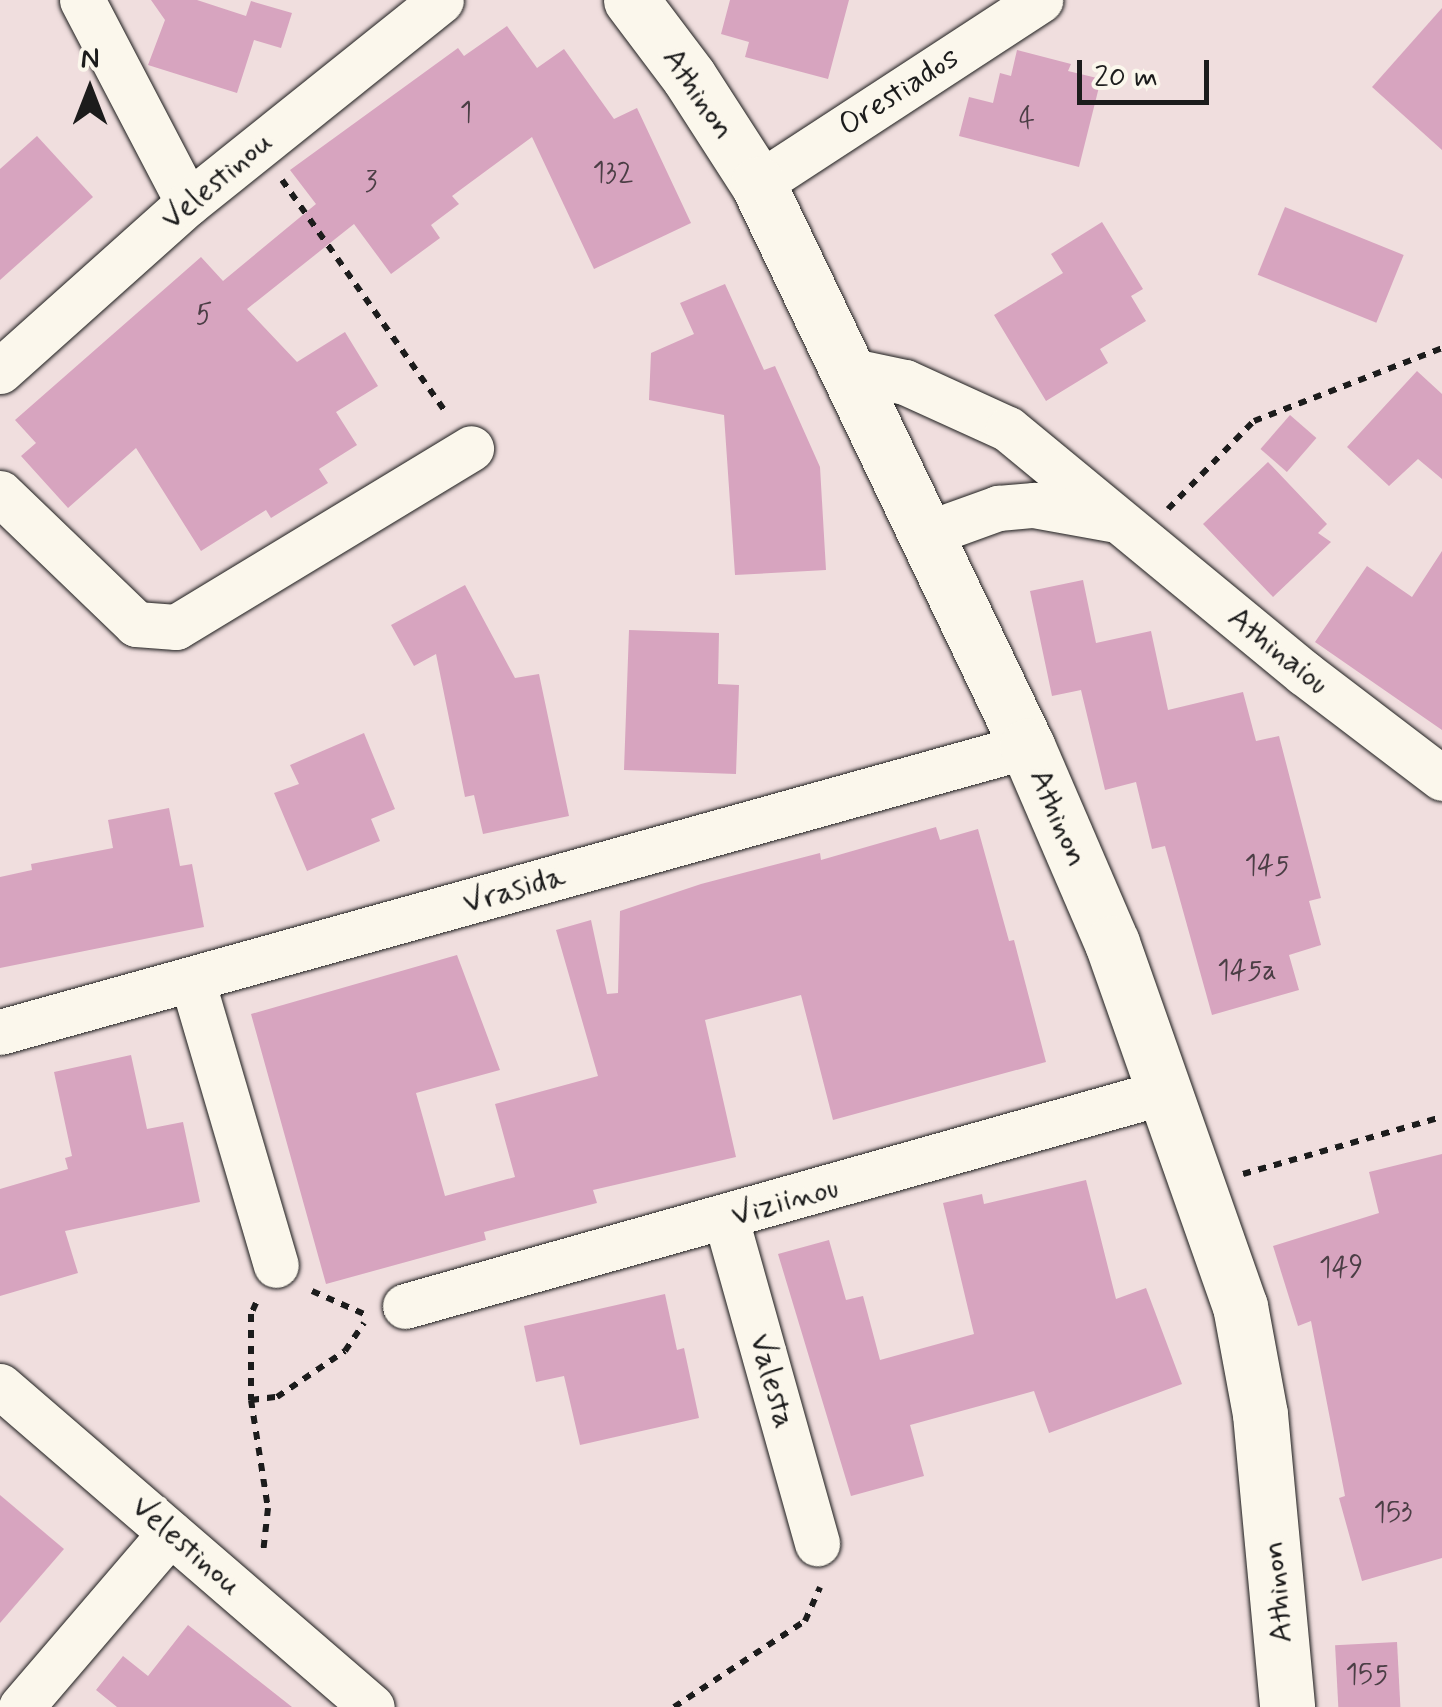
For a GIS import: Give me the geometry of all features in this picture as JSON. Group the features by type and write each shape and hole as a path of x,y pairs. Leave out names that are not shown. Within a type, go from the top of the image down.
{"street":[{"path":"82,0 188,203"},
{"name":"Velestinou","path":"0,371 188,203 441,0"},
{"name":"Athinon","path":"631,0 689,77 758,184 1027,746 1112,943 1240,1306 1260,1414 1287,1707"},
{"name":"Orestiados","path":"758,184 1040,0"},
{"name":"Athinaiou","path":"848,370 905,382 1008,429 1442,778"},
{"path":"0,493 136,624 176,627 471,448"},
{"name":"Athinaiou","path":"926,534 998,508 1034,505 1128,529"},
{"name":"Vrasida","path":"0,1032 1027,746"},
{"path":"192,980 276,1265"},
{"name":"Viziinou","path":"405,1306 726,1219 1164,1092"},
{"name":"Valesta","path":"726,1219 817,1543"},
{"name":"Velestinou","path":"0,1386 372,1707"},
{"path":"20,1707 170,1533"}],"path":[{"path":"258,147 471,448"},
{"path":"1128,529 1254,421 1442,348"},
{"path":"1198,1186 1442,1117"},
{"path":"236,1590 262,1558 268,1508 250,1400 250,1314 276,1265 309,1289 370,1315 346,1352 277,1396 250,1400"},
{"path":"674,1707 805,1622 825,1576 817,1543"}],"building":[{"path":"151,0 197,0 246,16 251,1 292,13 281,48 254,40 237,93 148,65 165,20"},
{"path":"730,0 849,0 828,79 745,57 749,42 721,34"},
{"path":"1442,8 1442,150 1372,87"},
{"path":"507,26 537,68 564,49 614,119 637,108 691,223 594,269 532,137 452,196 459,204 431,225 440,238 391,274 354,224 247,309 297,362 345,332 378,386 336,412 357,445 319,469 328,483 271,518 266,510 201,551 136,448 68,508 21,456 36,443 15,420 201,257 223,281 316,204 290,170 458,48 464,56"},
{"path":"1017,50 1071,64 1068,71 1101,79 1079,167 959,136 969,97 993,103 1000,73 1011,76"},
{"path":"37,136 93,197 0,280 0,169"},
{"path":"1285,207 1404,255 1376,323 1258,275"},
{"path":"1102,222 1143,289 1131,296 1146,321 1100,349 1108,363 1046,401 994,315 1063,273 1051,254"},
{"path":"725,284 764,370 775,366 820,467 826,570 735,575 724,415 649,400 651,353 694,334 680,303"},
{"path":"1417,371 1442,394 1442,479 1418,459 1389,486 1347,447"},
{"path":"1290,415 1316,438 1287,472 1260,449"},
{"path":"1268,462 1327,524 1318,533 1331,542 1273,597 1203,524"},
{"path":"1442,551 1442,730 1315,642 1367,566 1412,597"},
{"path":"1083,580 1096,643 1151,631 1168,710 1243,692 1256,741 1279,736 1321,898 1309,901 1321,945 1289,955 1299,990 1212,1015 1165,846 1152,849 1136,782 1105,790 1081,690 1052,696 1030,591"},
{"path":"465,585 515,678 539,674 569,816 483,834 474,795 465,797 436,654 414,666 391,625"},
{"path":"629,630 719,633 718,684 739,685 736,774 624,770"},
{"path":"364,733 395,809 371,819 380,841 307,871 274,793 299,784 290,765"},
{"path":"169,808 180,866 192,864 204,927 0,968 0,877 32,870 31,864 113,848 108,820"},
{"path":"936,827 940,840 978,829 1009,941 1014,940 1046,1062 833,1120 801,995 705,1020 736,1157 593,1190 597,1203 484,1232 486,1240 326,1284 251,1014 457,955 500,1070 416,1093 445,1196 515,1177 495,1104 598,1076 556,930 591,920 607,994 618,993 620,911 701,884 820,853 821,860"},
{"path":"131,1055 147,1129 183,1122 200,1202 65,1231 78,1273 0,1296 0,1189 68,1169 65,1158 72,1156 54,1072"},
{"path":"1442,1154 1442,1558 1362,1581 1339,1498 1345,1496 1311,1321 1298,1326 1273,1246 1379,1213 1369,1172"},
{"path":"1086,1180 1116,1299 1146,1288 1182,1384 1049,1433 1034,1391 910,1425 924,1476 851,1496 778,1254 829,1240 846,1300 863,1296 880,1360 974,1334 943,1203 982,1194 984,1204"},
{"path":"665,1294 677,1350 684,1348 699,1418 580,1445 564,1376 536,1382 524,1326"},
{"path":"0,1495 64,1549 0,1623"},
{"path":"188,1625 292,1707 117,1707 96,1690 123,1656 148,1676"},
{"path":"1397,1642 1400,1707 1338,1707 1335,1645"}]}
